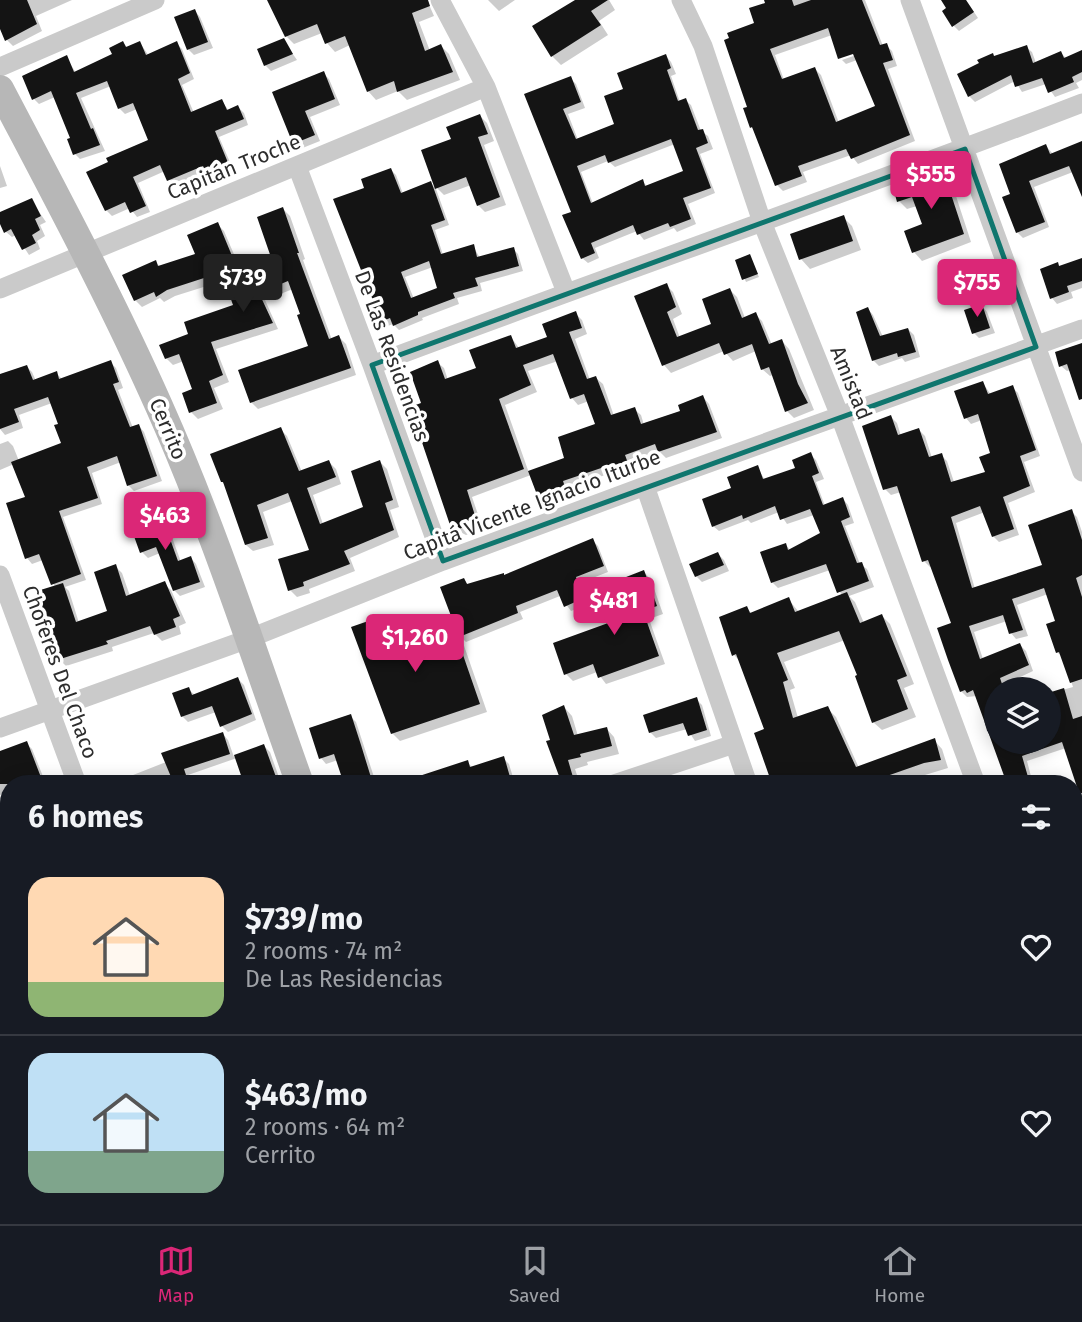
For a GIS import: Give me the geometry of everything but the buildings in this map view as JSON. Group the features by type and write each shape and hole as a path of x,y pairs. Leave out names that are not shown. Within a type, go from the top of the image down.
{"street":[{"path":"0,67 155,0"},
{"path":"440,0 486,87 566,292"},
{"name":"Amistad","path":"681,0 707,58 762,222 840,416 973,775"},
{"path":"909,0 1082,472"},
{"name":"Capitán Troche","path":"0,289 486,87"},
{"name":"Cerrito","path":"0,89 85,252 160,407 199,502 297,775"},
{"path":"372,365 566,292 965,149 1082,103"},
{"name":"De Las Residencias","path":"297,166 443,562"},
{"name":"Capitá Vicente Ignacio Iturbe","path":"0,728 248,639 645,486 1082,329"},
{"path":"645,486 745,775"},
{"name":"Choferes Del Chaco","path":"0,575 74,775"},
{"path":"641,775 734,744"}],"highlighted area":[{"path":"965,149 1036,347 443,561 372,365"}]}
